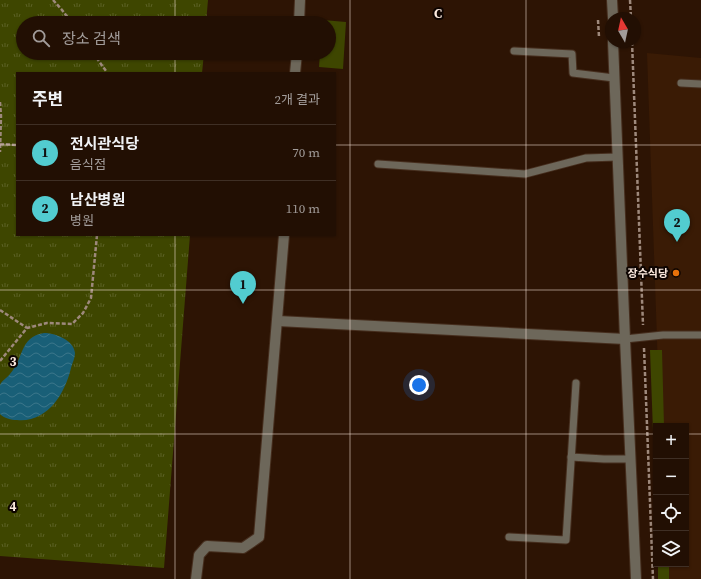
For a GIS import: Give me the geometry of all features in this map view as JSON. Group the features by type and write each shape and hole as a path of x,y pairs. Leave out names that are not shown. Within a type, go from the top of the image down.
{"street":[{"path":"299,16 300,0"},
{"path":"612,0 613,12"},
{"path":"613,48 624,339 636,579"},
{"path":"295,72 296,60"},
{"path":"196,579 199,556 207,546 243,548 259,537 284,236"},
{"path":"278,321 624,339"}],"lane":[{"path":"514,51 572,54 573,73 614,78"},
{"path":"681,83 701,84"},
{"path":"378,164 525,174 586,158 617,157"},
{"path":"624,339 664,335 701,335"},
{"path":"509,536 566,540 576,383"},
{"path":"571,457 604,460 630,459"}],"path":[{"path":"53,0 67,16"},
{"path":"630,0 631,12"},
{"path":"632,48 653,579"},
{"path":"98,60 106,72"},
{"path":"0,102 0,152"},
{"path":"0,144 16,145"},
{"path":"0,361 27,328 47,323 72,324 83,313 91,298 98,236"},
{"path":"0,310 27,328"}],"shaded area":[{"path":"647,53 701,58 701,579 665,579 665,567 689,567 689,423 660,423"}],"green space":[{"path":"0,0 208,0 207,16 16,16 16,60 203,60 202,72 16,72 16,236 190,236 164,568 0,556"},
{"path":"336,21 346,22 343,69 319,67 320,60 336,60"},
{"path":"650,350 662,350 664,423 653,423 653,432"},
{"path":"658,567 669,567 669,579 658,579"}],"water":[{"path":"44,333 53,334 63,338 74,348 75,357 64,388 53,405 46,412 37,417 28,420 6,418 0,414 0,385 18,362 23,349 30,339 36,335"}],"place":[{"name":"남산병원","path":"677,242"},
{"name":"장수식당","path":"676,273"},
{"name":"전시관식당","path":"243,304"}]}
